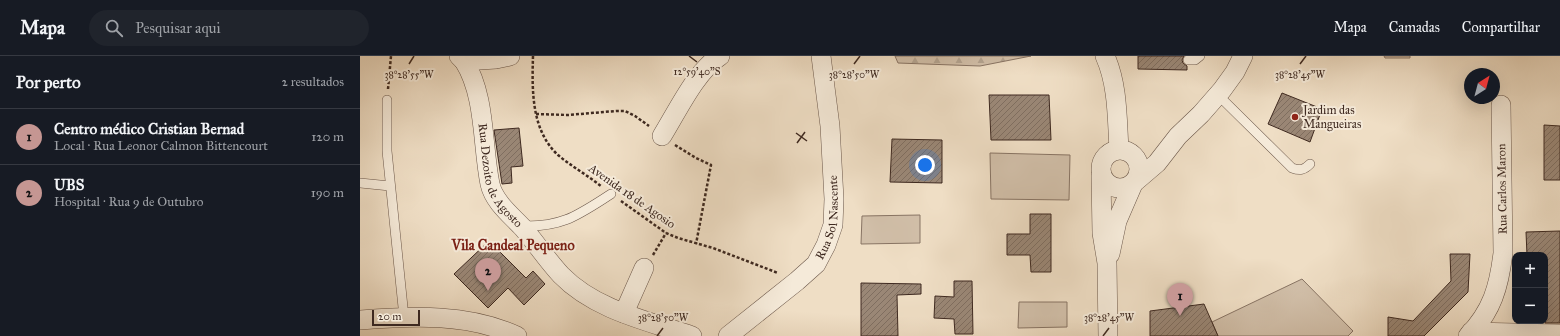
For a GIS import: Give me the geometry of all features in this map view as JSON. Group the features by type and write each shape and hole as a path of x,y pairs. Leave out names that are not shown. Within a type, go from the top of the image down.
{"street":[{"path":"462,58 496,59 510,56"},
{"path":"662,136 700,75 713,60 720,56"},
{"name":"Rua Sol Nascente","path":"728,336 816,264 826,245 833,225 834,199 830,126 821,56"},
{"path":"1105,56 1110,66 1115,86 1125,151 1136,158 1139,165 1139,174 1134,182 1117,222 1107,263"},
{"path":"1101,176 1105,182 1111,186 1119,188 1126,188 1134,182 1157,162 1178,136 1218,95 1235,72 1243,56"},
{"name":"Rua Dezoito de Agosto","path":"462,58 472,72 477,87 491,187 497,200 562,275 578,289 599,302 624,313 692,336"},
{"name":"Rua Carlos Maron","path":"1469,334 1485,316 1494,298 1504,253 1501,105"},
{"path":"1108,336 1107,263 1102,238 1100,168 1102,161 1106,155 1112,151 1153,148 1178,136"},
{"path":"624,313 644,268"},
{"path":"360,320 404,318 464,320 497,328 517,336"},
{"path":"1469,334 1560,334"}],"lane":[{"path":"1188,60 1195,60 1200,56"},
{"path":"1218,95 1292,168 1300,170 1306,168 1310,164"},
{"path":"387,100 386,151 404,318"},
{"path":"360,183 390,186"},
{"path":"521,226 538,226 557,223 574,217 611,194"}],"path":[{"path":"387,100 391,56"},
{"name":"Avenida 18 de Agosio","path":"533,56 536,114 540,129 548,143 558,154 666,233 696,244 713,248 797,281"},
{"path":"536,114 625,111 635,116 696,158 711,166 696,244"},
{"path":"644,268 666,233"}],"green space":[{"path":"895,56 1031,56 980,66 898,63"},
{"path":"1384,56 1410,56 1410,58 1385,58"},
{"path":"990,153 1070,155 1069,200 991,199"},
{"path":"920,215 920,243 861,244 862,216"},
{"path":"1302,279 1353,331 1348,336 1218,336 1212,322"},
{"path":"1019,302 1067,302 1067,327 1018,328"}],"building":[{"path":"1138,56 1184,56 1182,60 1187,66 1187,70 1138,69"},
{"name":"Jardim das Mangueiras","path":"1282,93 1322,109 1310,142 1268,124"},
{"path":"989,95 1049,95 1051,140 991,140"},
{"path":"1544,125 1560,126 1560,180 1544,180"},
{"path":"519,128 523,166 511,167 512,183 502,184 494,130"},
{"path":"892,139 942,140 942,183 890,182"},
{"path":"1030,214 1051,214 1051,272 1031,272 1030,255 1007,255 1007,234 1030,234"},
{"path":"1560,231 1560,323 1548,323 1548,252 1527,252 1526,232"},
{"path":"489,241 526,278 533,271 545,284 524,305 508,288 488,308 454,274"},
{"path":"1450,254 1470,254 1468,292 1424,336 1388,336 1388,317 1413,321 1451,281"},
{"path":"954,281 972,281 973,334 955,334 954,319 934,318 935,296 954,297"},
{"path":"861,283 921,284 921,294 897,295 898,336 861,336"},
{"path":"1204,304 1218,336 1150,336 1150,311"}],"place":[{"name":"Jardim das Mangueiras","path":"1295,117"},
{"name":"UBS","path":"488,291"},
{"name":"Centro médico Cristian Bernad","path":"1180,316"}],"district":[{"name":"Vila Candeal Pequeno","path":"513,245"}]}
